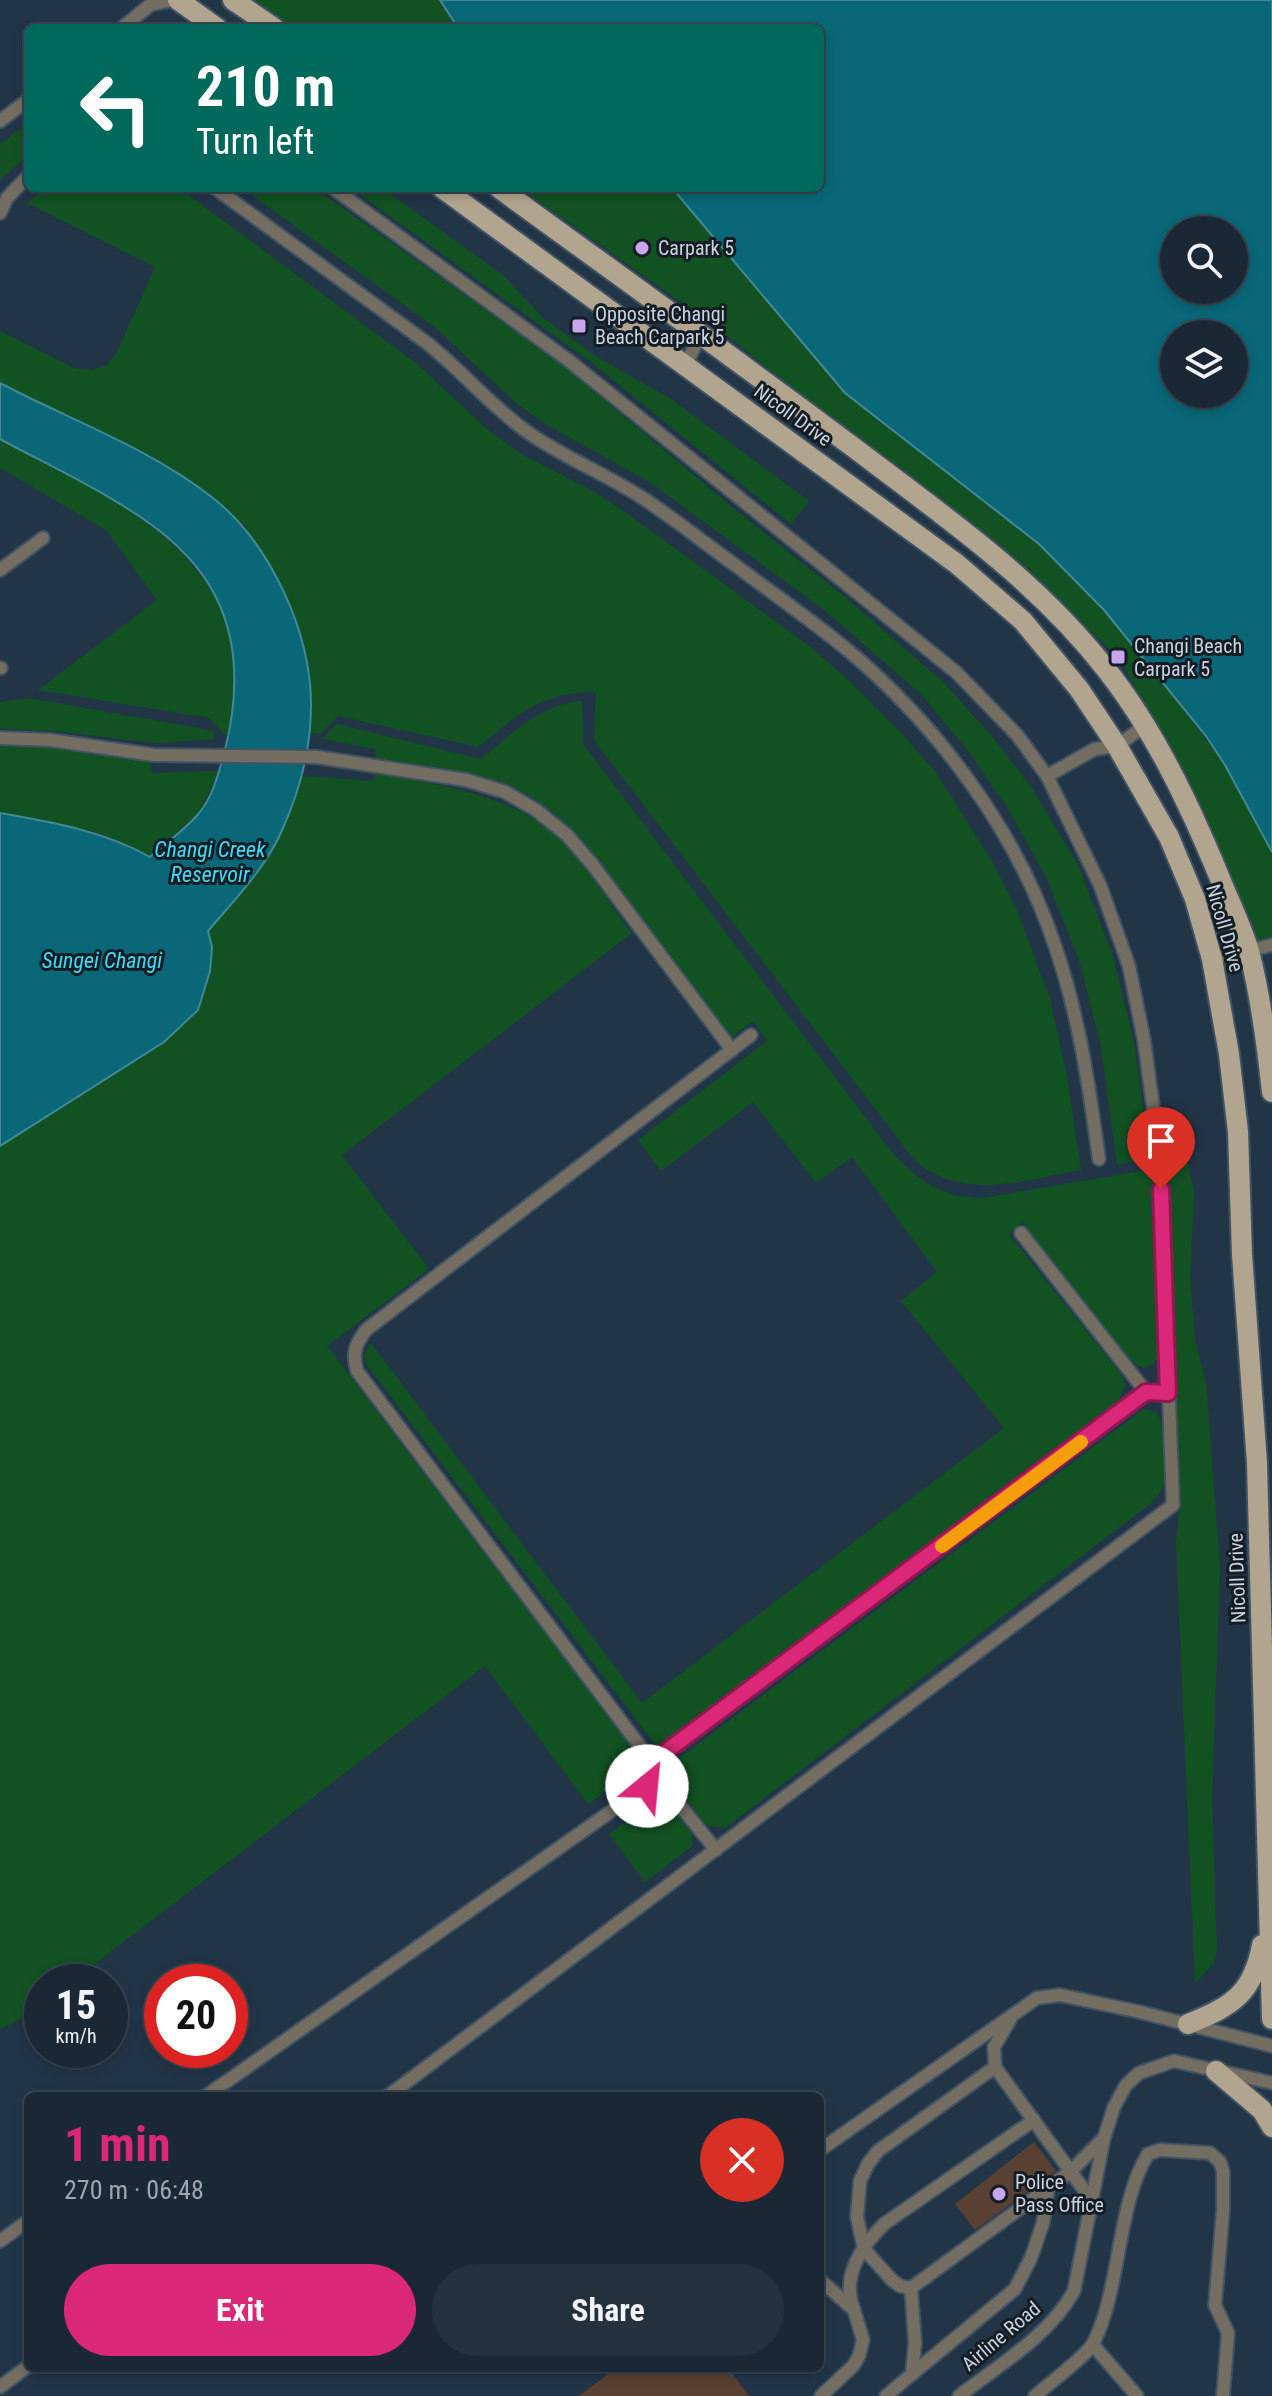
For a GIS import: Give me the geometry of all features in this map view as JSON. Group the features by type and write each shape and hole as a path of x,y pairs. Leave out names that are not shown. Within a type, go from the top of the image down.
{"main road":[{"path":"176,0 211,24"},
{"path":"233,0 268,24"},
{"name":"Nicoll Drive","path":"448,192 957,564 1012,612 1079,689 1117,746 1169,837 1195,899 1212,959 1229,1054 1238,1132 1242,1254 1257,1463 1272,2019"},
{"name":"Nicoll Drive","path":"505,192 701,334 1000,558 1048,603 1107,670 1144,726 1193,814 1249,951 1272,1092"},
{"path":"1188,2024 1234,2002 1247,1989 1259,1964 1268,1913"},
{"path":"1216,2071 1262,2110 1272,2127"}],"lane":[{"path":"127,24 150,5 176,0"},
{"path":"0,121 24,103"},
{"path":"0,213 7,198 24,180"},
{"path":"220,192 427,343 455,366 489,402 529,433 642,498 810,620 852,654 922,723 1004,835 1055,944 1077,1017 1099,1159"},
{"path":"338,192 568,360 957,673 1018,736 1047,776 1100,885 1129,966 1144,1040 1159,1150"},
{"path":"685,366 701,334"},
{"path":"0,570 43,538"},
{"path":"1047,776 1095,749 1117,746 1144,726"},
{"path":"0,738 50,740 154,755 317,757 466,780 505,792 536,810 567,835 732,1050"},
{"path":"1212,959 1272,945"},
{"path":"652,1762 357,1371 353,1356 357,1342 366,1330 751,1035"},
{"path":"393,2092 1173,1505 1161,1189"},
{"path":"1021,1233 1146,1392"},
{"path":"212,2092 647,1786 652,1762 1146,1392 1168,1393"},
{"path":"647,1786 669,1792 716,1850"},
{"path":"824,2147 1037,1998 1060,1995 1272,2046"},
{"path":"1013,2014 994,2047 995,2067 1092,2201"},
{"name":"Airline Road","path":"959,2396 1038,2334 1064,2307 1074,2291 1104,2138 1114,2107 1126,2085 1139,2073 1174,2061 1272,2083"},
{"path":"995,2067 891,2141 868,2164 860,2181 857,2217 864,2249 900,2286 911,2288 1048,2189 1104,2138"},
{"path":"821,2396 853,2366 859,2356 863,2340 849,2296 849,2281 864,2249 884,2224 1034,2120"},
{"path":"1035,2396 1093,2345 1110,2293 1129,2207 1143,2162 1148,2154 1160,2150 1210,2153 1220,2162 1223,2171 1215,2305 1228,2333 1223,2396"},
{"path":"886,2396 1015,2289 1031,2258 1043,2223 1048,2189"},
{"path":"0,2241 24,2224"},
{"path":"824,2284 854,2310"},
{"path":"911,2288 915,2343 912,2374"},
{"path":"1093,2345 1137,2396"},
{"path":"0,2387 24,2369"}],"green space":[{"path":"249,0 440,0 455,24 284,24"},
{"path":"24,126 24,159 0,180 0,144"},
{"path":"41,192 184,192 417,364 489,431 523,455 591,490 625,512 809,646 853,684 937,774 993,863 1017,910 1050,999 1067,1077 1081,1170 995,1185 974,1185 934,1174 915,1161 594,740 596,692 559,696 531,707 478,747 338,716 320,734 309,733 311,704 307,670 245,526 213,498 174,471 0,383 0,331 74,368 92,370 107,365 117,352 155,267 27,203"},
{"path":"248,192 321,192 564,366 845,597 942,681 991,735 1032,788 1078,865 1112,953 1134,1042 1150,1159 1117,1164 1101,1047 1080,963 1047,879 1007,807 965,747 921,694 823,609 648,481 547,425 516,403 436,328"},
{"path":"357,192 388,192 503,275 543,318 597,357 671,399 809,501 791,524 592,363"},
{"path":"526,192 675,192 845,393 1039,544 1105,610 1225,765 1272,852 1272,949 1249,936 1188,786 1119,657 1015,565 721,331"},
{"path":"0,439 75,478 148,524 180,551 206,582 225,619 235,661 229,735 224,734 209,718 38,690 157,600 106,530 0,468"},
{"path":"29,698 215,731 214,739 155,743 53,731 0,729 0,702"},
{"path":"582,701 583,744 887,1146 917,1177 941,1190 983,1198 1188,1163 1194,1194 1190,1278 1195,1340 1206,1383 1220,1567 1212,1798 1217,1950 1214,1963 1195,1983 1176,1543 1180,1504 1168,1186 1151,1189 1158,1359 1146,1367 1133,1363 1022,1222 1009,1234 1123,1377 1125,1386 1118,1402 657,1747 366,1364 363,1356 371,1343 642,1703 1004,1428 901,1301 937,1272 852,1157 816,1183 753,1102 661,1171 638,1140 767,1041 753,1021 730,1038 602,865 569,827 530,796 507,785 458,771 376,758 375,749 322,739 337,724 481,759 540,714 567,703"},
{"path":"0,745 55,748 150,762 151,773 219,771 200,811 150,857 96,834 0,813"},
{"path":"376,772 454,788 528,815 569,848 632,933 342,1155 429,1269 327,1346 635,1752 632,1772 588,1804 485,1666 95,1964 24,1964 24,2017 0,2029 0,1146 164,1042 212,947 208,931 250,883 282,831 302,776 374,781"},
{"path":"1144,1409 1156,1412 1159,1418 1166,1456 1165,1482 1150,1504 725,1828 709,1826 702,1821 665,1769"},
{"path":"666,1801 692,1834 692,1846 645,1882 609,1834 651,1803"}],"water":[{"path":"440,0 1272,0 1272,852 1206,736 1104,610 1039,544 845,393 675,192 824,192 824,24 455,24"},
{"path":"0,383 163,464 189,480 234,517 269,564 295,619 304,648 311,705 303,768 283,828 259,869 208,931 212,947 210,971 198,1010 164,1042 0,1146 0,813 96,834 150,857 194,818 212,790 231,723 234,670 225,619 201,572 182,551 144,519 0,439"}],"building":[{"path":"1034,2142 1056,2171 975,2230 955,2204"},
{"path":"611,2372 731,2372 749,2396 579,2396"}],"slow traffic":[{"path":"942,1546 1081,1442"}],"place":[{"name":"Carpark 5","path":"642,248"},
{"name":"Opposite Changi Beach Carpark 5","path":"579,326"},
{"name":"Changi Beach Carpark 5","path":"1118,657"},
{"name":"Police Pass Office","path":"999,2194"}],"route":[{"path":"647,1786 652,1762 1146,1392 1168,1393 1161,1189"}],"water label":[{"name":"Changi Creek Reservoir","path":"210,862"},
{"name":"Sungei Changi","path":"102,960"}]}
